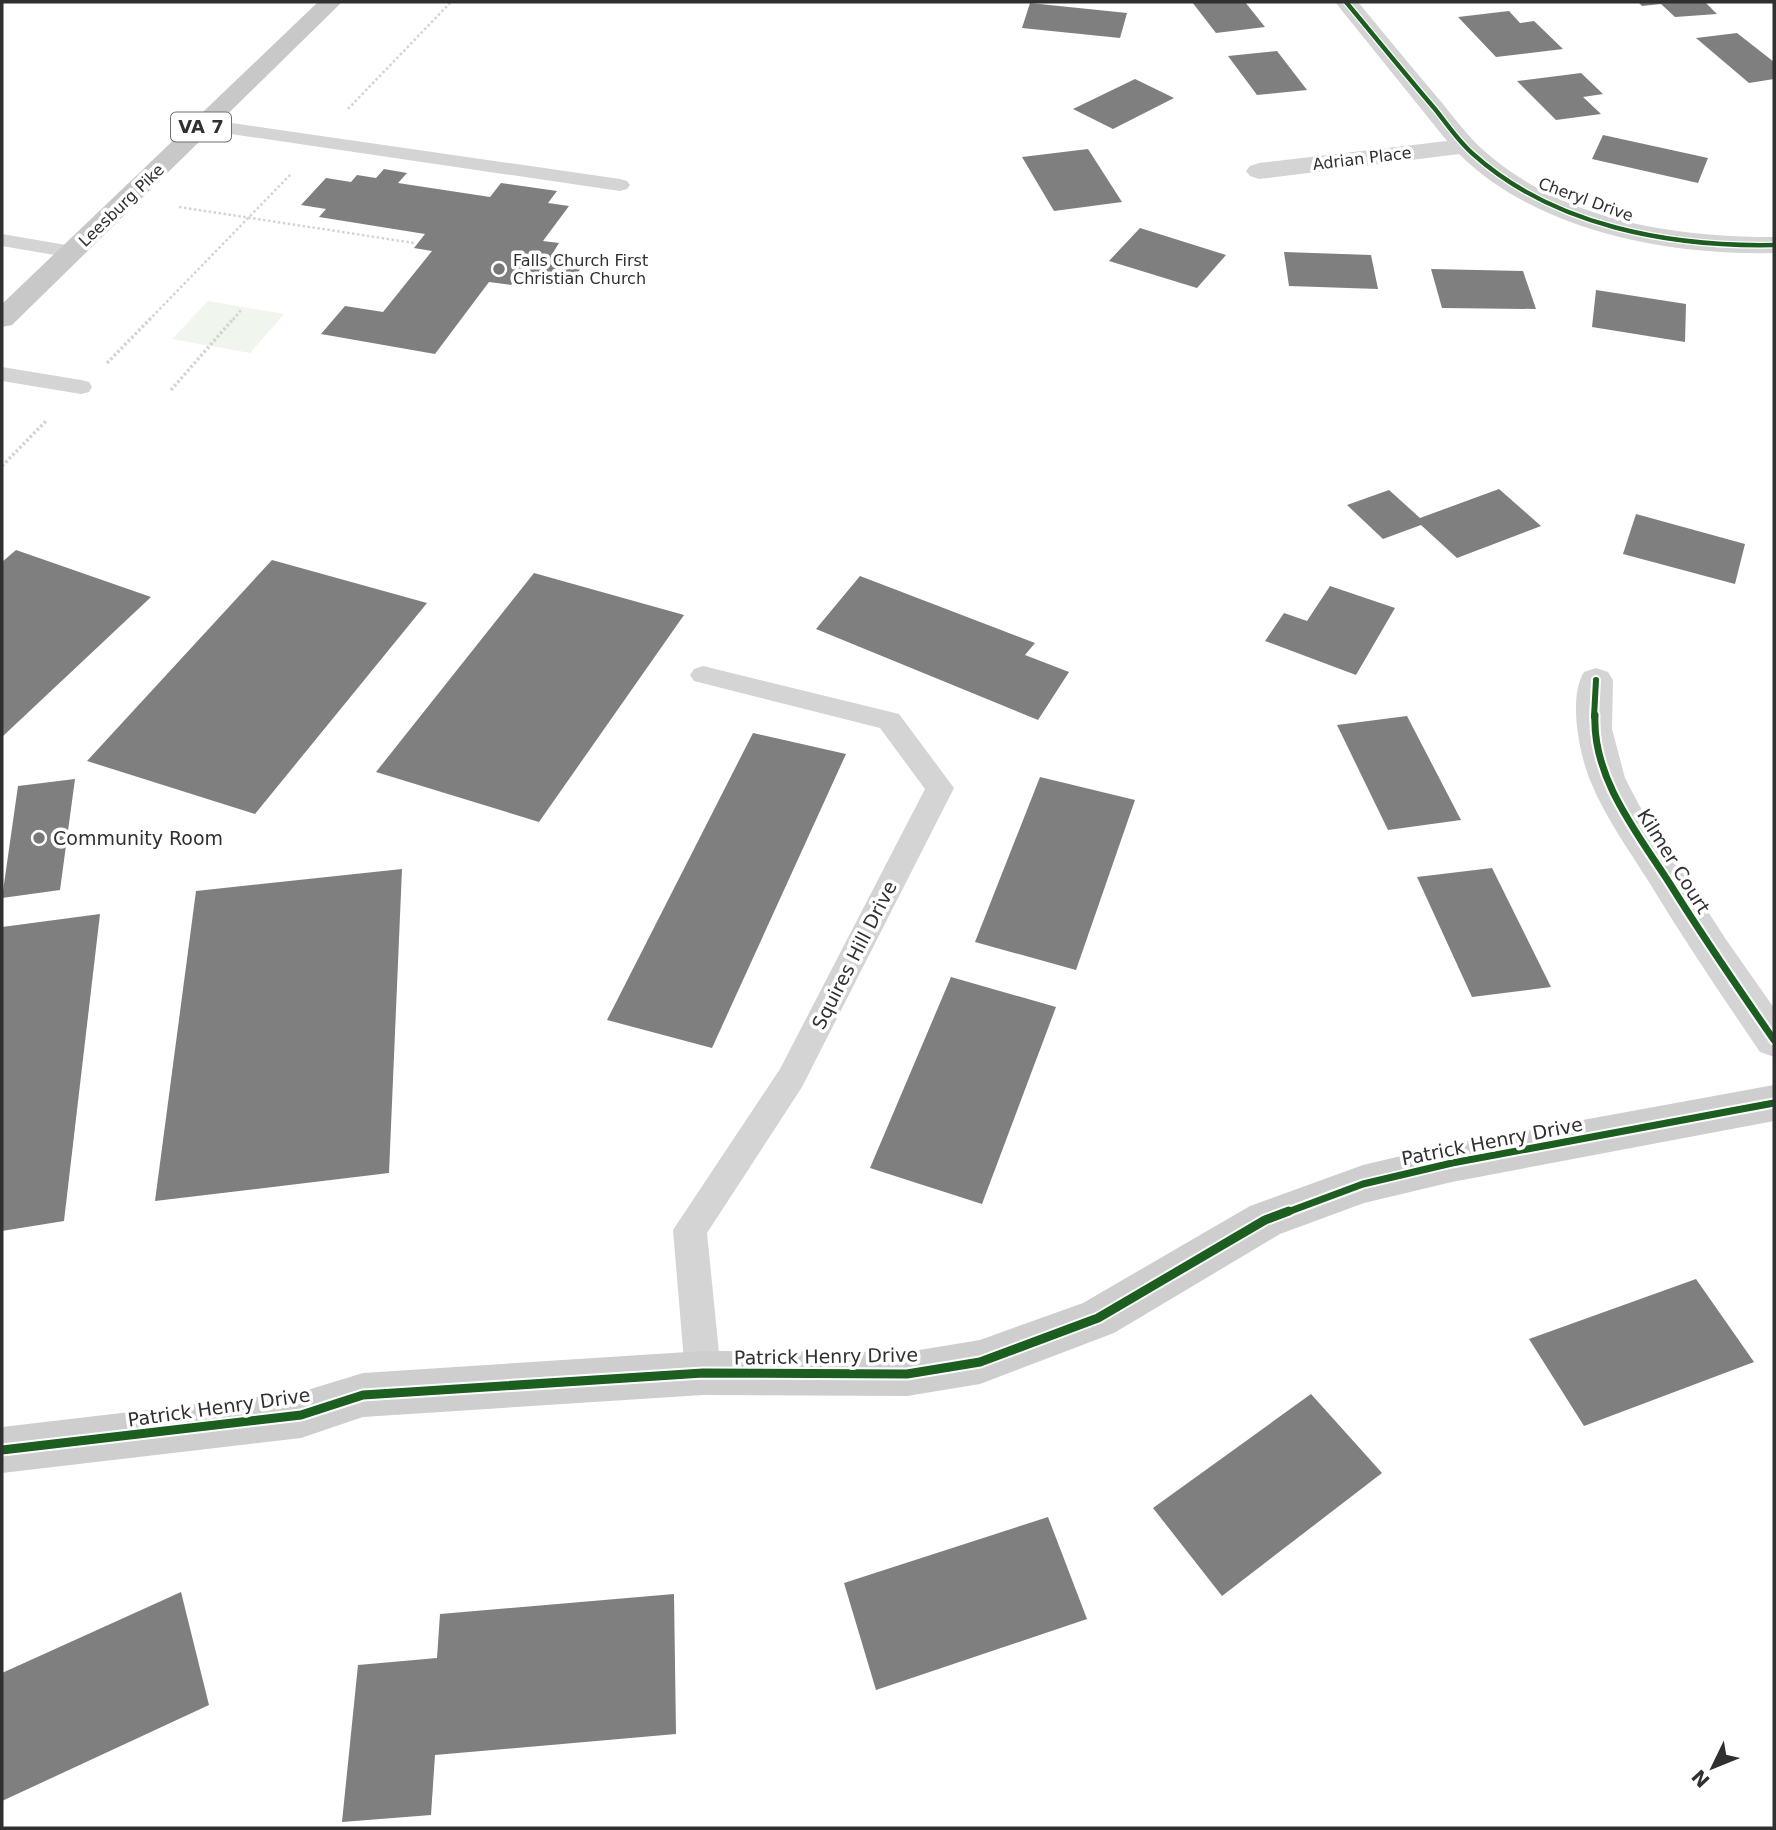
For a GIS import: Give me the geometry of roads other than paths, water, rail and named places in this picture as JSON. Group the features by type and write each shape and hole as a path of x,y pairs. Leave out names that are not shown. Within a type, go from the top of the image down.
{"main road":[{"name":"Leesburg Pike","path":"2,319 331,2"}],"street":[{"name":"Cheryl Drive","path":"1346,2 1465,146 1500,176 1525,191 1562,208 1621,228 1721,244 1774,245"},
{"name":"Adrian Place","path":"1259,171 1465,146"},
{"name":"Kilmer Court","path":"1596,680 1594,729 1607,778 1623,811 1774,1040"},
{"name":"Patrick Henry Drive","path":"2,1450 300,1415 363,1395 703,1373 907,1374 980,1363 1098,1318 1265,1220 1363,1184 1452,1163 1774,1103"}],"lane":[{"path":"204,125 620,186"},
{"path":"2,240 72,253"},
{"path":"2,374 81,387"},
{"name":"Squires Hill Drive","path":"703,675 889,721 940,788 791,1078 691,1230 703,1373"}],"place":[{"name":"Falls Church First Christian Church","path":"499,269"},
{"name":"Community Room","path":"39,838"}]}
